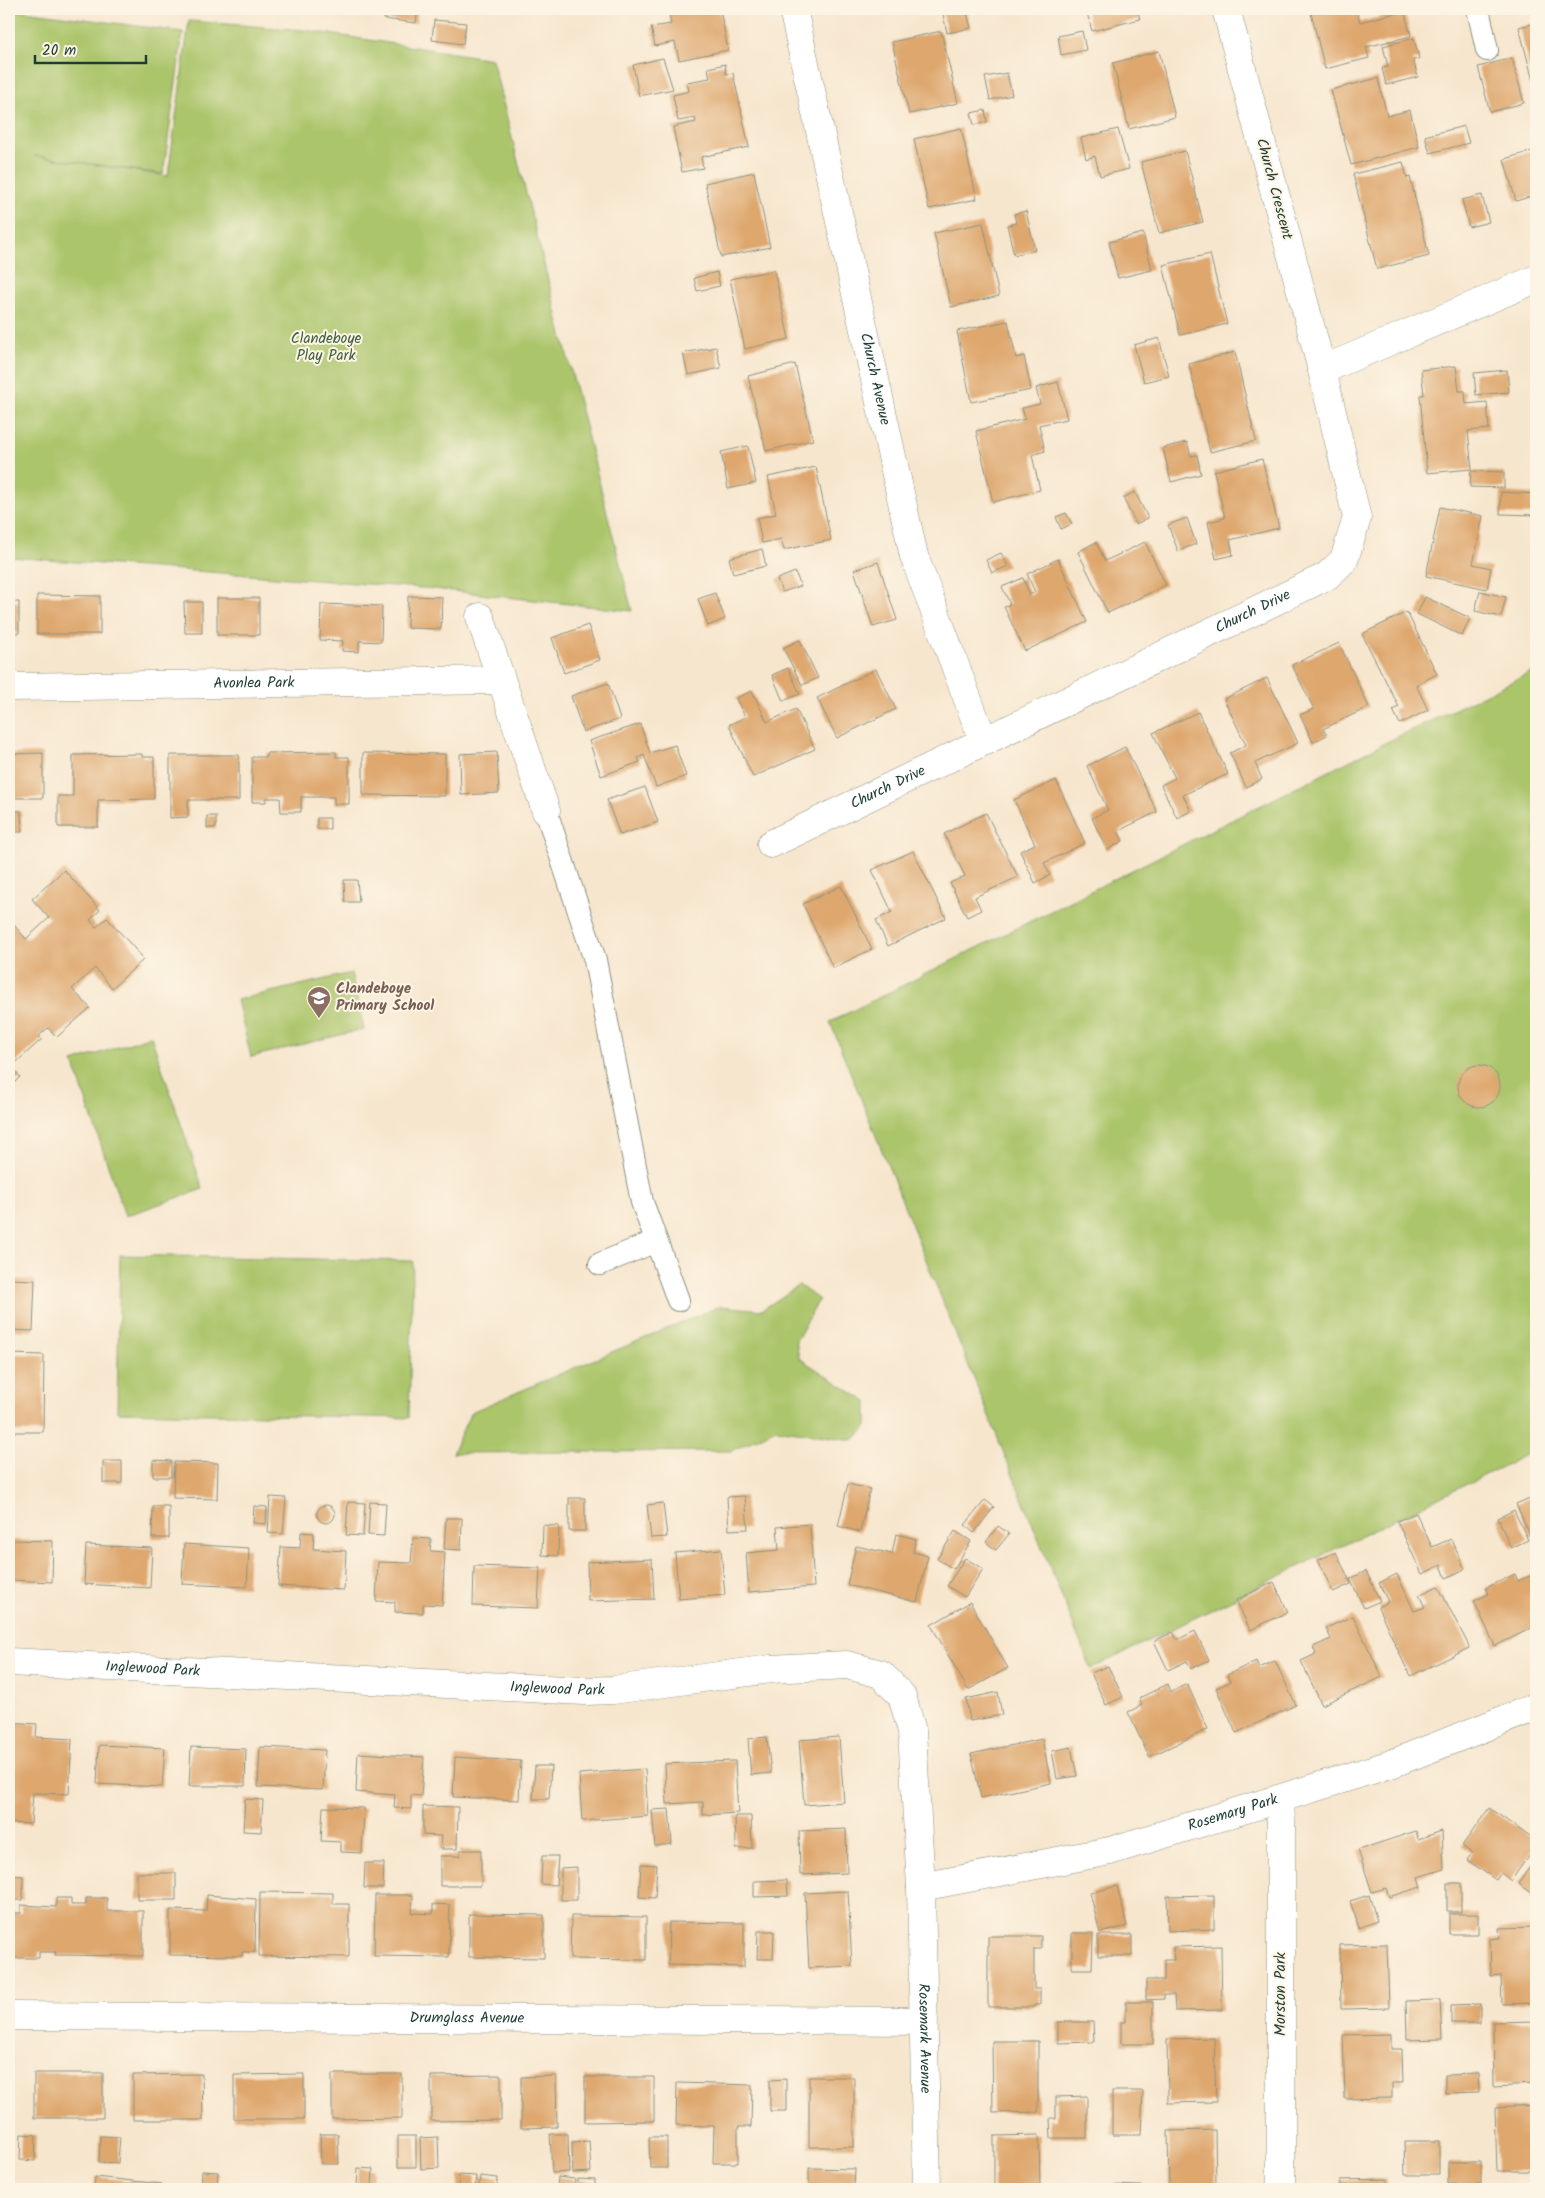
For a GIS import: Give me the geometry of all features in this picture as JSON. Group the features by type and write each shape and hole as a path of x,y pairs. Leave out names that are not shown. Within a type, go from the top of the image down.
{"street":[{"name":"Church Avenue","path":"793,9 914,556 977,724 986,741"},
{"name":"Church Crescent","path":"1226,9 1322,370"},
{"path":"1322,370 1536,279"},
{"name":"Church Drive","path":"771,844 1327,576 1344,560 1357,518 1322,370"},
{"path":"480,617 546,811"},
{"name":"Avonlea Park","path":"9,687 500,680"},
{"name":"Inglewood Park","path":"9,1662 585,1691 613,1690 771,1668 847,1665 881,1674 902,1696 912,1731 921,1887"},
{"name":"Rosemary Park","path":"921,1887 1110,1851 1391,1764 1536,1708"},
{"name":"Morston Park","path":"1280,1799 1281,2189"},
{"name":"Rosemark Avenue","path":"921,1887 927,2189"},
{"name":"Drumglass Avenue","path":"9,2016 924,2021"}],"lane":[{"path":"1478,9 1487,50"},
{"path":"546,811 595,960 642,1202 678,1300"},
{"path":"600,1264 656,1242"}],"green space":[{"name":"Clandeboye Play Park","path":"9,9 183,32 163,174 35,156 168,176 189,21 304,30 492,59 632,611 434,589 9,557"},
{"path":"1536,670 1536,1450 1091,1669 830,1022 1391,740"},
{"path":"351,973 364,1029 251,1057 237,1000"},
{"path":"151,1036 203,1189 125,1216 73,1062"},
{"path":"120,1255 413,1261 409,1418 117,1412"},
{"path":"799,1285 819,1300 796,1341 799,1358 867,1402 867,1427 853,1440 776,1429 731,1451 452,1453 471,1412 720,1306 762,1310"}],"building":[{"path":"385,9 418,9 416,23 384,19"},
{"path":"668,9 720,9 728,50 679,60 675,42 655,46 651,27 671,24"},
{"path":"966,9 971,28 947,33 943,14"},
{"path":"1086,9 1137,9 1140,19 1092,31"},
{"path":"1310,9 1356,9 1360,22 1404,11 1411,36 1366,47 1369,58 1325,69"},
{"path":"434,20 466,23 463,44 432,40"},
{"path":"1536,23 1536,80 1533,81 1519,27"},
{"path":"941,31 958,103 909,114 892,42"},
{"path":"1082,31 1086,50 1061,55 1058,36"},
{"path":"1414,38 1419,59 1413,60 1418,77 1386,85 1382,68 1388,67 1383,46"},
{"path":"1159,51 1175,117 1129,129 1113,63"},
{"path":"663,58 673,89 639,96 633,65"},
{"path":"1512,58 1524,103 1490,112 1478,67"},
{"path":"725,64 726,74 733,73 749,147 701,157 703,168 682,172 673,127 696,122 695,118 678,121 673,95 689,91 687,82 710,78 708,68"},
{"path":"1007,73 1012,95 990,100 985,77"},
{"path":"1378,78 1387,116 1410,110 1419,147 1351,165 1331,90"},
{"path":"985,110 987,122 974,125 971,113"},
{"path":"1464,126 1469,143 1430,153 1425,136"},
{"path":"961,128 977,199 929,209 914,139"},
{"path":"1118,129 1129,169 1100,176 1095,156 1086,159 1081,138"},
{"path":"1536,150 1536,195 1516,201 1504,159"},
{"path":"1185,151 1203,222 1159,233 1141,162"},
{"path":"1403,162 1407,178 1410,177 1429,256 1377,269 1353,174"},
{"path":"754,172 770,247 721,257 705,183"},
{"path":"1482,195 1489,222 1469,227 1462,200"},
{"path":"1026,211 1035,250 1014,255 1007,225 1016,223 1014,214"},
{"path":"983,223 999,296 951,307 934,233"},
{"path":"1143,233 1152,270 1118,278 1109,242"},
{"path":"1210,254 1227,324 1180,335 1163,265"},
{"path":"774,270 789,339 745,349 730,279"},
{"path":"717,272 720,286 697,291 694,278"},
{"path":"1008,321 1016,358 1024,356 1031,390 971,402 957,331"},
{"path":"1159,338 1169,376 1144,382 1134,345"},
{"path":"716,347 721,368 688,375 683,353"},
{"path":"1235,352 1256,441 1210,452 1189,364"},
{"path":"795,364 813,440 766,451 748,376"},
{"path":"1456,366 1459,391 1465,391 1466,404 1487,402 1489,429 1468,431 1472,469 1427,473 1420,395 1424,395 1421,370"},
{"path":"1507,370 1509,392 1476,395 1474,373"},
{"path":"1058,382 1067,419 1039,425 1045,451 1032,455 1040,490 993,502 976,431 1025,419 1022,408 1040,404 1036,388"},
{"path":"1187,442 1191,456 1197,455 1201,474 1171,482 1163,448"},
{"path":"748,446 756,483 728,489 721,452"},
{"path":"1262,459 1279,528 1230,540 1233,555 1216,559 1208,522 1225,518 1214,471"},
{"path":"816,467 831,540 784,550 781,539 762,543 757,518 776,514 768,477"},
{"path":"1471,471 1504,472 1504,488 1470,487"},
{"path":"1135,492 1148,518 1136,524 1123,498"},
{"path":"1501,492 1536,494 1536,515 1500,514"},
{"path":"1440,507 1483,516 1473,564 1491,568 1487,589 1426,576"},
{"path":"1066,513 1072,524 1061,529 1056,517"},
{"path":"1187,518 1196,544 1178,551 1168,525"},
{"path":"1096,542 1105,561 1145,542 1166,585 1108,613 1078,552"},
{"path":"762,549 766,566 733,574 729,558"},
{"path":"1001,553 1008,566 992,573 986,560"},
{"path":"1058,559 1087,622 1025,651 1004,607 1010,604 1002,587 1023,578 1030,595 1035,592 1027,574"},
{"path":"878,562 897,620 873,627 854,570"},
{"path":"795,572 801,586 782,592 777,579"},
{"path":"1480,591 1506,597 1501,617 1475,611"},
{"path":"715,593 725,619 708,626 698,599"},
{"path":"37,595 100,596 100,634 37,634"},
{"path":"408,596 442,597 441,629 407,628"},
{"path":"1425,597 1470,618 1462,636 1417,614"},
{"path":"217,598 259,598 259,635 217,635"},
{"path":"9,602 19,602 19,633 9,633"},
{"path":"184,602 202,602 202,633 185,633"},
{"path":"321,604 382,606 381,642 359,641 359,652 342,651 343,641 320,640"},
{"path":"1407,612 1437,674 1416,685 1428,710 1400,724 1393,710 1399,707 1362,634"},
{"path":"588,625 600,660 564,673 552,638"},
{"path":"800,640 818,678 802,685 783,648"},
{"path":"1339,643 1369,707 1323,729 1327,735 1313,742 1300,715 1314,709 1292,665"},
{"path":"788,668 800,694 783,701 772,675"},
{"path":"876,669 896,709 837,738 817,698"},
{"path":"1267,678 1298,743 1255,763 1262,779 1246,787 1230,753 1246,745 1224,699"},
{"path":"608,683 620,719 583,732 571,696"},
{"path":"752,691 767,722 796,709 815,749 753,777 729,725 745,717 736,698"},
{"path":"1198,712 1228,774 1183,795 1191,811 1177,818 1161,785 1175,778 1153,733"},
{"path":"640,724 650,753 675,745 686,776 656,787 644,755 638,758 640,762 601,776 589,741"},
{"path":"1125,747 1157,812 1118,831 1123,841 1107,850 1092,818 1108,810 1087,766"},
{"path":"336,752 336,757 349,757 349,804 334,804 334,797 301,797 301,812 281,812 280,798 266,798 266,802 252,802 252,757 266,757 266,753"},
{"path":"497,752 499,793 461,795 460,754"},
{"path":"43,753 43,798 9,798 9,754"},
{"path":"363,753 445,754 445,796 363,795"},
{"path":"142,754 142,757 154,757 154,799 98,800 98,827 58,827 58,796 73,796 73,755"},
{"path":"170,755 239,755 239,800 188,800 188,817 170,818"},
{"path":"1056,780 1085,843 1044,863 1050,875 1035,883 1020,851 1035,844 1014,800"},
{"path":"645,787 658,822 620,835 607,800"},
{"path":"9,811 21,811 22,832 9,832"},
{"path":"986,813 1018,877 975,897 981,910 967,917 950,883 965,876 944,834"},
{"path":"207,816 216,816 216,828 207,828"},
{"path":"317,818 330,818 330,829 317,829"},
{"path":"913,851 946,918 888,946 876,920 892,912 872,870"},
{"path":"64,870 100,910 90,920 96,927 107,918 144,959 112,988 95,968 72,989 90,1008 57,1037 48,1028 39,1036 42,1039 11,1067 20,1077 9,1088 9,987 11,986 9,984 9,919 26,939 49,918 32,899"},
{"path":"344,880 357,880 359,902 345,902"},
{"path":"841,886 872,949 833,968 803,904"},
{"path":"1479,1065 1494,1071 1500,1086 1494,1101 1479,1107 1464,1101 1458,1086 1464,1071"},
{"path":"9,1279 35,1280 33,1331 9,1330"},
{"path":"9,1354 44,1355 43,1432 9,1432"},
{"path":"153,1460 171,1461 171,1477 153,1477"},
{"path":"103,1461 122,1461 122,1483 103,1483"},
{"path":"174,1462 218,1463 217,1499 173,1498"},
{"path":"848,1484 870,1489 860,1532 838,1526"},
{"path":"745,1496 748,1529 729,1530 727,1497"},
{"path":"270,1497 286,1498 283,1534 268,1533"},
{"path":"1532,1497 1536,1505 1536,1535 1531,1537 1516,1504"},
{"path":"569,1498 585,1498 585,1531 569,1531"},
{"path":"985,1500 994,1507 974,1533 965,1525"},
{"path":"348,1502 365,1503 363,1536 346,1535"},
{"path":"370,1502 386,1503 384,1536 368,1535"},
{"path":"663,1503 667,1537 651,1538 647,1505"},
{"path":"326,1505 332,1508 335,1514 332,1520 326,1523 320,1520 317,1514 320,1508"},
{"path":"153,1506 169,1506 169,1538 152,1538"},
{"path":"254,1506 267,1507 266,1524 253,1523"},
{"path":"1514,1510 1528,1540 1511,1548 1498,1518"},
{"path":"1416,1513 1432,1547 1451,1539 1465,1569 1446,1578 1441,1565 1422,1574 1397,1521"},
{"path":"446,1518 462,1518 461,1550 444,1549"},
{"path":"810,1524 814,1587 749,1592 746,1553 779,1550 777,1527"},
{"path":"543,1525 559,1526 558,1556 542,1555"},
{"path":"998,1526 1009,1534 996,1550 986,1542"},
{"path":"955,1531 971,1541 954,1569 937,1559"},
{"path":"301,1532 314,1533 313,1549 346,1551 344,1590 278,1586 281,1547 300,1548"},
{"path":"896,1534 916,1539 913,1552 928,1556 917,1602 847,1585 856,1546 892,1554"},
{"path":"413,1538 431,1539 430,1551 445,1552 442,1605 423,1604 423,1613 395,1612 395,1602 376,1601 378,1562 411,1563"},
{"path":"9,1540 53,1541 52,1582 9,1580"},
{"path":"184,1544 249,1548 247,1587 182,1584"},
{"path":"86,1545 152,1548 150,1588 84,1584"},
{"path":"721,1549 725,1595 679,1599 675,1553"},
{"path":"1336,1552 1351,1584 1333,1592 1318,1560"},
{"path":"965,1558 983,1569 965,1597 947,1586"},
{"path":"652,1559 654,1599 588,1601 587,1562"},
{"path":"474,1566 540,1568 538,1608 473,1606"},
{"path":"1366,1571 1380,1601 1364,1608 1350,1579"},
{"path":"1397,1574 1414,1611 1425,1607 1419,1595 1438,1586 1470,1648 1410,1676 1378,1607 1388,1602 1379,1583"},
{"path":"1515,1574 1518,1581 1534,1574 1536,1579 1536,1626 1495,1646 1474,1601 1489,1594 1486,1588"},
{"path":"1274,1582 1288,1612 1250,1630 1236,1600"},
{"path":"970,1602 1008,1668 968,1690 931,1625"},
{"path":"1353,1616 1382,1677 1322,1705 1301,1661 1316,1654 1313,1647 1331,1639 1326,1628"},
{"path":"1195,1631 1209,1660 1191,1669 1187,1661 1168,1670 1154,1641 1173,1632 1177,1640"},
{"path":"1256,1661 1259,1668 1275,1661 1296,1705 1236,1733 1216,1688 1230,1682 1227,1675"},
{"path":"1108,1666 1123,1697 1106,1705 1091,1673"},
{"path":"1168,1684 1171,1692 1187,1684 1208,1729 1149,1757 1128,1712 1142,1705 1139,1698"},
{"path":"998,1692 1002,1715 970,1721 966,1699"},
{"path":"9,1722 37,1724 36,1737 72,1739 69,1794 33,1793 31,1824 9,1823"},
{"path":"767,1737 771,1773 751,1775 748,1739"},
{"path":"839,1737 844,1802 804,1805 799,1740"},
{"path":"1042,1739 1051,1783 981,1798 971,1754"},
{"path":"99,1745 165,1748 162,1787 97,1784"},
{"path":"191,1747 246,1749 245,1786 189,1786"},
{"path":"260,1747 325,1750 323,1790 258,1787"},
{"path":"1071,1747 1077,1776 1057,1779 1052,1751"},
{"path":"358,1753 424,1757 421,1796 411,1795 411,1809 394,1808 395,1795 356,1792"},
{"path":"455,1757 521,1761 519,1800 453,1797"},
{"path":"735,1761 738,1813 703,1815 703,1802 667,1804 665,1764"},
{"path":"535,1766 551,1766 549,1799 533,1799"},
{"path":"645,1769 648,1816 582,1821 579,1774"},
{"path":"245,1799 263,1800 261,1832 243,1831"},
{"path":"423,1806 458,1807 457,1849 440,1849 441,1836 423,1835"},
{"path":"323,1807 364,1808 362,1853 341,1852 341,1842 321,1841"},
{"path":"1489,1808 1536,1841 1536,1845 1511,1881 1501,1873 1496,1880 1467,1860 1472,1853 1462,1846"},
{"path":"669,1809 672,1844 655,1846 652,1810"},
{"path":"735,1816 751,1816 752,1848 736,1849"},
{"path":"846,1829 847,1873 800,1875 799,1831"},
{"path":"1416,1831 1418,1839 1442,1831 1444,1869 1418,1877 1421,1887 1389,1897 1386,1888 1372,1892 1358,1850"},
{"path":"460,1850 481,1850 481,1886 440,1886 440,1856 460,1856"},
{"path":"542,1856 558,1856 556,1885 541,1884"},
{"path":"1536,1858 1536,1894 1535,1896 1518,1884"},
{"path":"365,1863 384,1863 383,1888 364,1888"},
{"path":"641,1864 657,1865 655,1898 639,1897"},
{"path":"577,1867 577,1900 561,1900 561,1868"},
{"path":"137,1873 176,1873 176,1900 137,1900"},
{"path":"9,1875 23,1876 23,1900 13,1900 13,1913 21,1913 21,1905 56,1907 56,1898 71,1898 71,1905 86,1905 86,1898 107,1898 107,1911 143,1911 143,1956 55,1955 56,1952 39,1952 39,1958 9,1958"},
{"path":"787,1880 788,1896 754,1897 754,1881"},
{"path":"1447,1883 1461,1883 1461,1912 1447,1912"},
{"path":"1117,1886 1127,1926 1100,1933 1090,1893"},
{"path":"848,1891 852,1966 809,1968 805,1893"},
{"path":"260,1892 333,1893 333,1904 349,1904 349,1957 259,1956"},
{"path":"207,1895 256,1899 255,1952 242,1952 242,1956 170,1955 170,1910 206,1911"},
{"path":"375,1895 413,1895 412,1913 433,1914 433,1904 450,1905 449,1957 374,1956"},
{"path":"1214,1895 1214,1929 1168,1931 1167,1896"},
{"path":"1369,1895 1377,1921 1359,1928 1350,1901"},
{"path":"469,1914 544,1915 544,1958 469,1957"},
{"path":"1449,1914 1478,1914 1478,1934 1449,1934"},
{"path":"571,1916 646,1917 646,1960 570,1959"},
{"path":"669,1922 744,1923 744,1967 668,1965"},
{"path":"1536,1927 1536,2003 1502,2004 1501,1975 1491,1976 1490,1939 1500,1938 1499,1928"},
{"path":"758,1931 774,1931 773,1959 757,1959"},
{"path":"1072,1933 1093,1933 1092,1969 1072,1969"},
{"path":"1098,1935 1132,1935 1132,1956 1098,1956"},
{"path":"988,1936 1041,1936 1041,1949 1034,1949 1034,1989 1040,1989 1040,2005 1034,2005 1034,2007 988,2007"},
{"path":"1387,1944 1389,2008 1341,2009 1340,1945"},
{"path":"1221,1946 1222,2010 1175,2011 1174,1995 1164,1995 1164,1999 1146,2000 1146,1980 1164,1980 1164,1960 1174,1960 1173,1947"},
{"path":"1440,2000 1442,2039 1407,2040 1406,2001"},
{"path":"1126,2002 1153,2002 1153,2044 1121,2044 1121,2022 1126,2022"},
{"path":"1480,2004 1480,2023 1451,2023 1451,2005"},
{"path":"1536,2021 1536,2084 1494,2086 1493,2022"},
{"path":"1058,2022 1093,2022 1094,2042 1058,2043"},
{"path":"1391,2034 1391,2049 1402,2049 1403,2083 1392,2083 1392,2098 1345,2099 1343,2035"},
{"path":"1214,2038 1216,2102 1168,2103 1167,2039"},
{"path":"992,2041 1038,2041 1038,2112 993,2113"},
{"path":"34,2073 103,2073 103,2118 34,2118"},
{"path":"202,2074 203,2120 133,2120 133,2075"},
{"path":"304,2074 304,2119 234,2119 234,2075"},
{"path":"332,2074 402,2074 402,2118 332,2119"},
{"path":"1478,2074 1479,2092 1445,2093 1445,2075"},
{"path":"501,2075 501,2120 431,2121 431,2076"},
{"path":"556,2076 557,2127 521,2128 521,2077"},
{"path":"585,2077 654,2077 654,2121 585,2122"},
{"path":"809,2077 854,2077 854,2147 809,2147"},
{"path":"786,2079 786,2111 770,2111 770,2080"},
{"path":"677,2083 752,2085 751,2127 738,2127 738,2163 713,2163 714,2126 676,2125"},
{"path":"1112,2091 1143,2091 1141,2135 1112,2135"},
{"path":"1087,2096 1087,2138 1051,2138 1050,2119 1056,2119 1056,2097"},
{"path":"1536,2106 1536,2171 1497,2171 1495,2108"},
{"path":"1215,2130 1216,2189 1169,2189 1168,2131"},
{"path":"21,2134 36,2135 35,2161 20,2160"},
{"path":"320,2134 338,2134 339,2164 321,2164"},
{"path":"550,2134 568,2134 569,2172 552,2173"},
{"path":"1039,2135 1040,2189 994,2189 994,2136"},
{"path":"100,2136 120,2137 118,2163 99,2162"},
{"path":"398,2136 416,2136 416,2167 398,2167"},
{"path":"438,2137 439,2168 421,2169 420,2138"},
{"path":"649,2137 667,2137 667,2168 650,2168"},
{"path":"589,2141 591,2172 573,2173 572,2142"},
{"path":"1404,2141 1439,2141 1439,2175 1405,2175"},
{"path":"1448,2162 1481,2162 1481,2184 1448,2184"},
{"path":"358,2168 373,2169 372,2189 357,2189"},
{"path":"809,2168 855,2169 854,2189 809,2189"},
{"path":"202,2171 218,2172 217,2189 201,2189"},
{"path":"459,2175 476,2176 475,2189 458,2189"},
{"path":"480,2176 498,2178 497,2189 479,2189"},
{"path":"95,2177 162,2184 162,2189 94,2189"},
{"path":"558,2177 575,2179 574,2189 557,2189"},
{"path":"578,2179 595,2180 595,2189 577,2189"},
{"path":"1387,2179 1388,2189 1340,2189 1340,2180"},
{"path":"1113,2185 1142,2186 1142,2189 1113,2189"}],"place":[{"name":"Clandeboye Primary School","path":"319,1019"}]}
